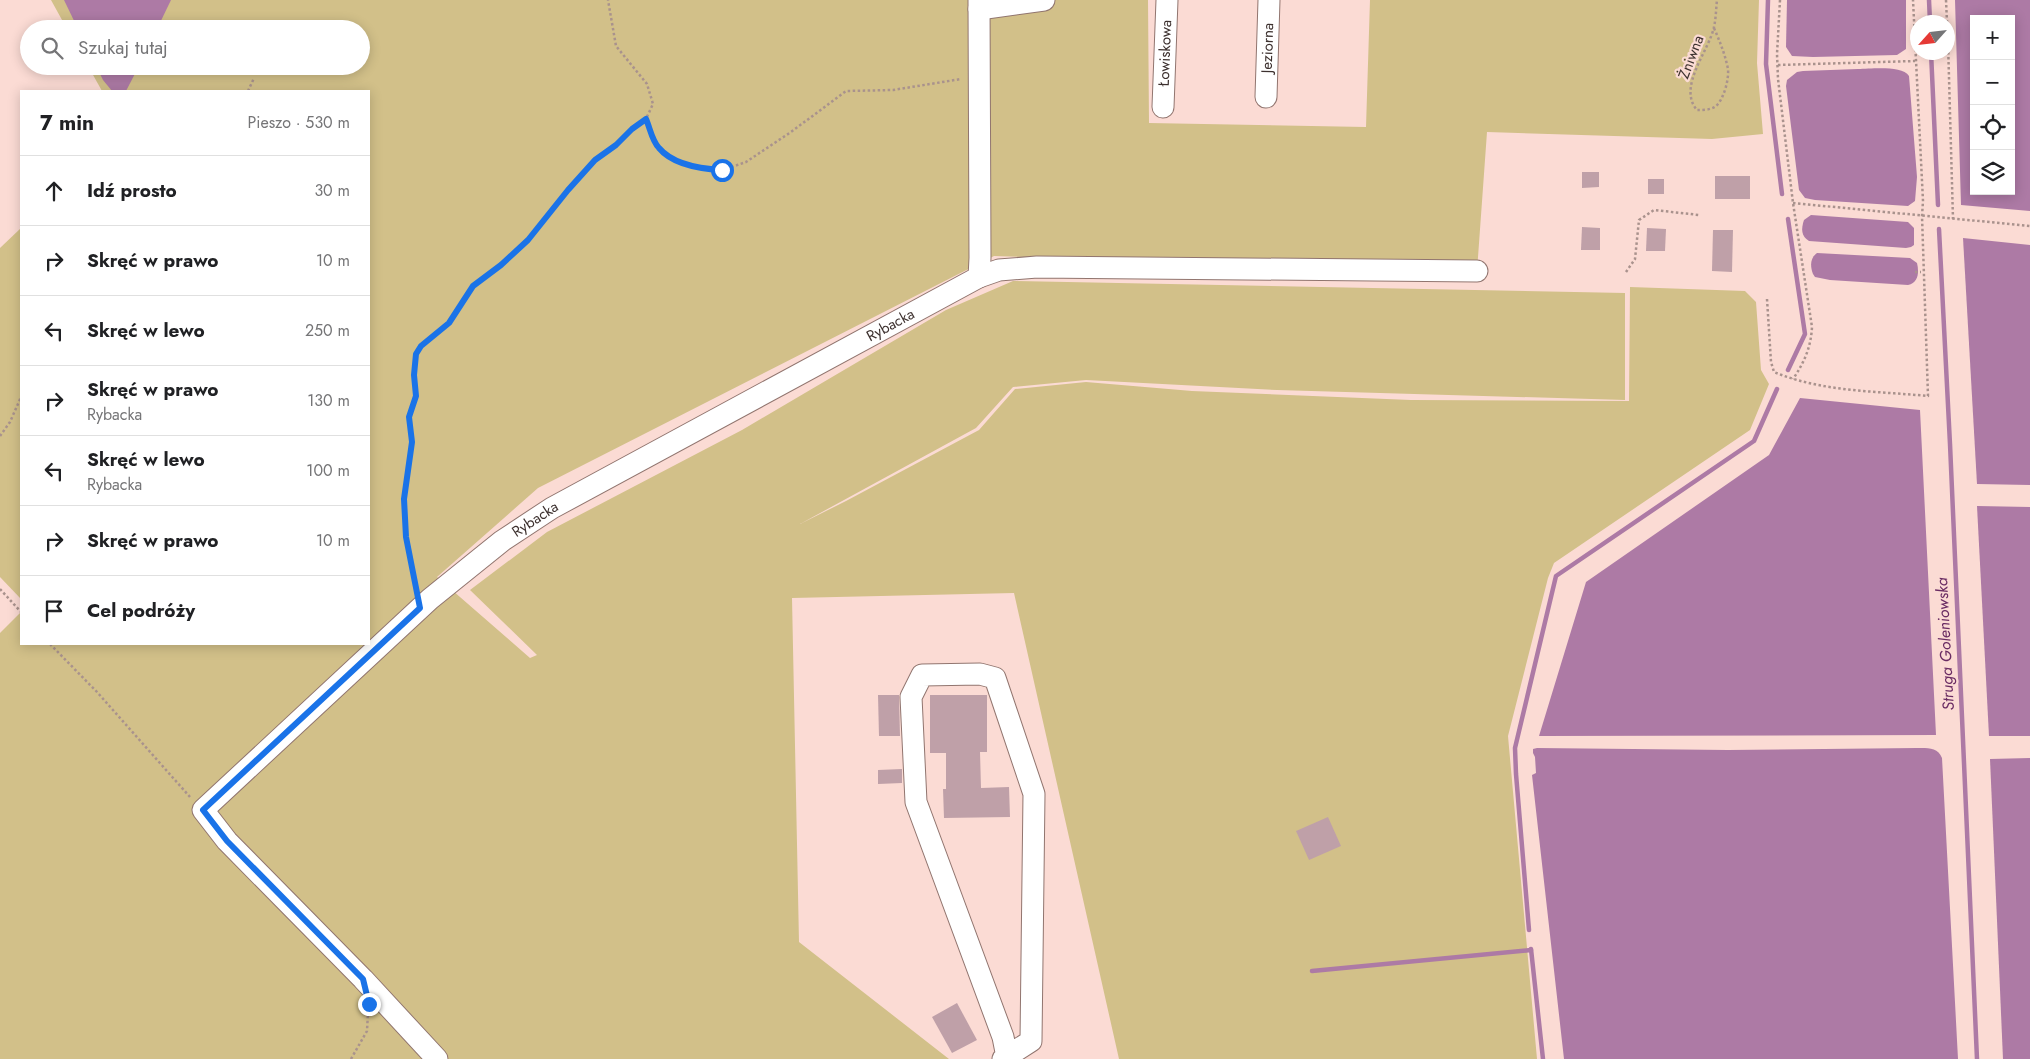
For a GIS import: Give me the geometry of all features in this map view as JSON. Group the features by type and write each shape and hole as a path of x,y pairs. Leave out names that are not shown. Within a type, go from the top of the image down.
{"street":[{"path":"979,277 979,5 1044,0"},
{"name":"Łowiskowa","path":"1163,107 1167,0"},
{"name":"Jeziorna","path":"1266,97 1269,0"},
{"name":"Rybacka","path":"203,810 420,608 502,541 552,508 979,277 1000,270 1037,267 1477,271"},
{"path":"980,674 995,678 1034,794 1031,1041 1005,1058 1003,1037 916,802 911,697 922,675 980,674"},
{"path":"203,810 227,841 363,979 437,1059"}],"path":[{"path":"420,608 406,537 404,499 412,442 409,417 416,396 414,375 416,354 421,346 449,323 473,286 501,265 528,240 595,160 646,119 653,104 647,84 616,46 608,0"},
{"name":"Żniwna","path":"1714,28 1724,51 1728,72 1724,93 1716,106 1707,110 1697,110 1692,104 1690,96 1691,84 1714,28 1716,0"},
{"path":"1780,0 1778,65 1793,203 1812,327 1811,342 1800,369 1792,379"},
{"path":"1767,299 1771,362 1774,372 1819,386 1928,396 1923,201 1913,0"},
{"path":"1946,0 1947,15"},
{"path":"1949,60 1953,219"},
{"path":"1778,65 1915,61"},
{"path":"646,119 653,139 660,149 697,168 722,170 746,162 791,132 846,91 893,90 980,77"},
{"path":"248,90 254,78"},
{"path":"1793,203 2030,226"},
{"path":"1626,272 1635,259 1639,220 1654,210 1699,215"},
{"path":"1915,272 1920,272"},
{"path":"0,436 10,422 20,399"},
{"path":"0,589 20,611"},
{"path":"51,645 97,692 203,810"},
{"path":"352,1059 367,1031 369,1004 363,979"}],"shaded area":[{"path":"51,0 1148,0 1149,123 1366,127 1370,0 1759,0 1757,63 1763,134 1712,139 1487,132 1477,271 994,256 538,488 437,577 530,658 537,655 470,590 547,532 742,430 946,310 1013,281 1625,293 1625,400 1277,390 1086,380 1013,387 976,428 800,524 979,430 1015,389 1086,382 1192,391 1411,400 1629,401 1630,287 1745,291 1756,302 1761,370 1769,384 1750,430 1554,563 1548,578 1508,736 1537,1059 1119,1059 1014,593 792,598 799,942 949,1059 0,1059 0,633 20,613 20,645 370,645 370,90 101,90 93,75 370,75 370,20 62,20"},
{"path":"64,0 171,0 161,20 74,20"},
{"path":"1787,0 1906,0 1906,49 1897,55 1792,56 1786,47"},
{"path":"1955,0 2030,0 2030,211 1961,205"},
{"path":"1878,68 1900,70 1909,76 1917,177 1915,201 1908,206 1805,198 1799,190 1786,86 1787,80 1797,72 1803,71"},
{"path":"100,75 134,75 127,90 111,90"},
{"path":"1811,215 1908,222 1914,228 1914,245 1906,248 1809,241 1804,237 1802,229 1804,220"},
{"path":"20,229 20,598 0,577 0,248"},
{"path":"1963,238 2030,245 2030,485 1977,484"},
{"path":"1817,253 1910,258 1917,263 1917,276 1912,284 1908,285 1830,280 1815,277 1811,262"},
{"path":"1800,398 1920,410 1936,735 1539,736 1586,582 1769,455"},
{"path":"1977,506 2030,507 2030,736 1989,736"},
{"path":"1921,748 1932,749 1938,752 1942,758 1958,1059 1564,1059 1532,775 1536,773 1533,749 1728,750"},
{"path":"2030,758 2030,1059 2003,1059 1990,759"}],"building":[{"path":"1582,172 1599,172 1599,187 1582,188"},
{"path":"1715,176 1750,176 1750,199 1715,199"},
{"path":"1648,179 1664,179 1664,194 1648,194"},
{"path":"1582,227 1600,228 1600,250 1581,250"},
{"path":"1647,228 1666,229 1665,251 1646,251"},
{"path":"1713,230 1733,230 1732,272 1712,271"},
{"path":"878,695 899,695 900,736 879,736"},
{"path":"930,695 987,695 987,752 980,752 981,788 1009,787 1010,817 944,818 943,789 946,789 946,753 930,753"},
{"path":"902,769 902,783 878,784 878,770"},
{"path":"1328,817 1341,846 1309,860 1296,831"},
{"path":"957,1003 977,1040 952,1053 932,1017"}],"waterway":[{"path":"1768,0 1766,64 1782,194"},
{"name":"Struga Goleniowska","path":"1929,0 1930,15"},
{"name":"Struga Goleniowska","path":"1931,60 1938,205"},
{"path":"1788,219 1805,334 1788,370"},
{"name":"Struga Goleniowska","path":"1939,229 1977,1059"},
{"path":"1529,930 1515,748 1556,576 1754,441 1777,389"},
{"path":"1531,949 1543,1059"},
{"path":"1312,971 1531,950"}],"route":[{"path":"369,1004 363,979 227,841 203,810 420,608 406,537 404,499 412,442 409,417 416,396 414,375 416,354 421,346 449,323 473,286 501,265 528,240 595,160 646,119 653,139 660,149 673,158 697,168 722,170"}]}
